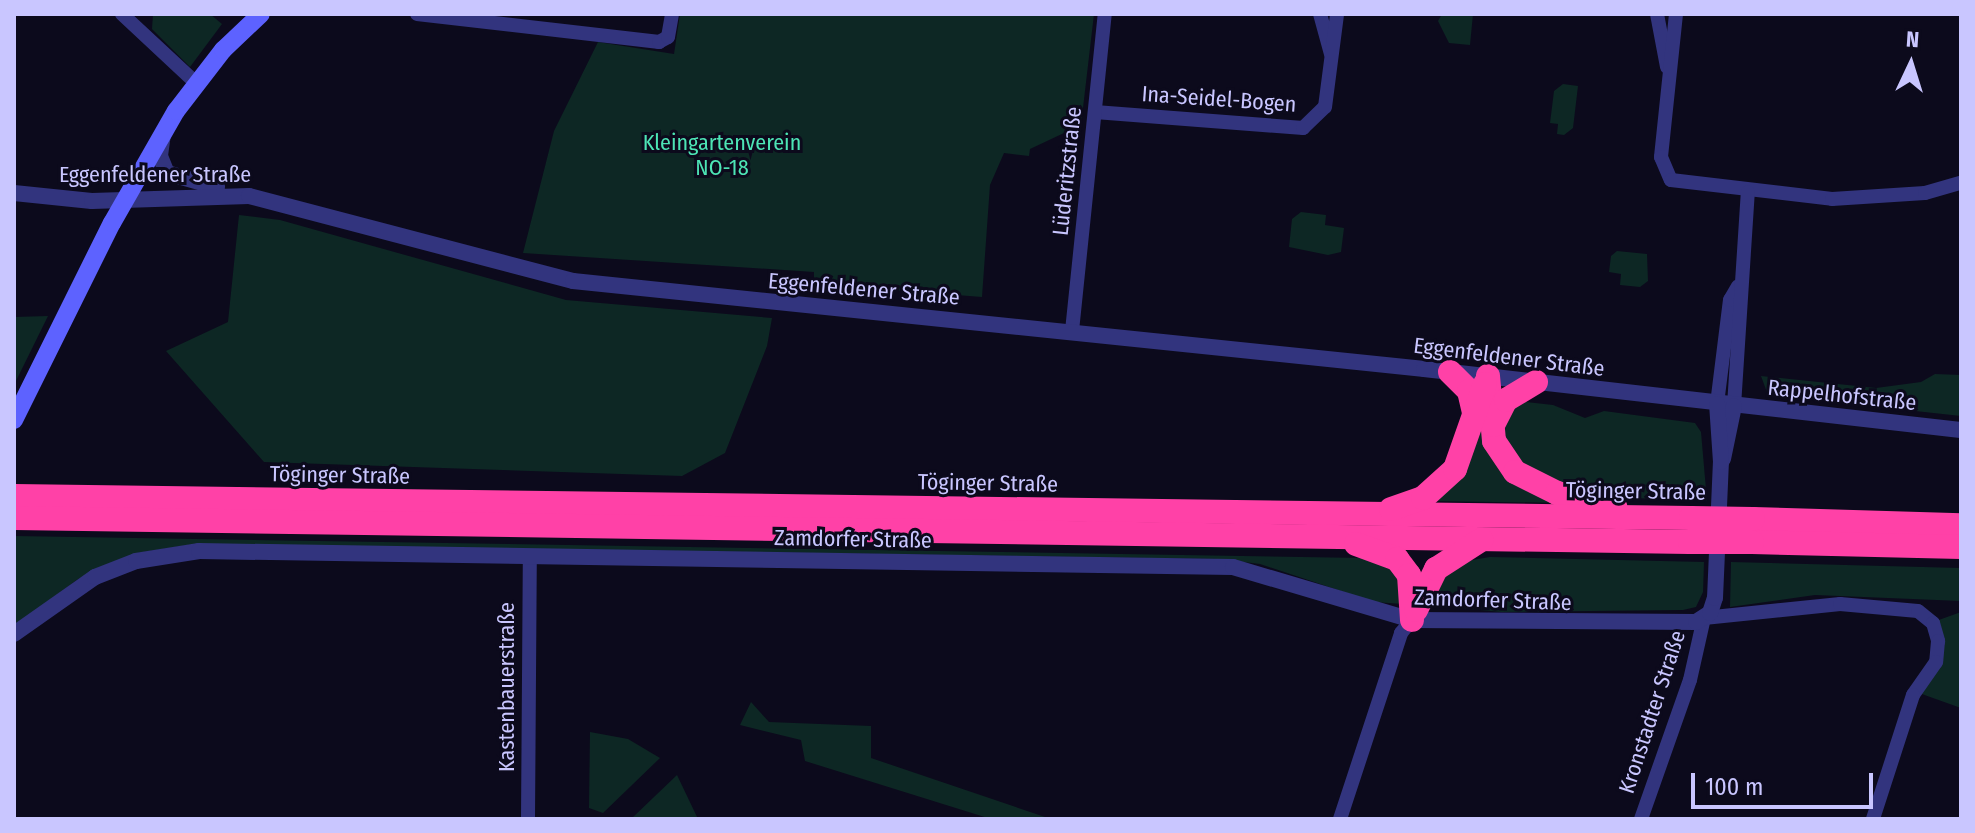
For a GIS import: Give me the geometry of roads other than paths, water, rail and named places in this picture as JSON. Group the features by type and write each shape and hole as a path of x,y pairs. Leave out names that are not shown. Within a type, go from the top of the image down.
{"highway":[{"path":"1450,372 1469,391 1502,457 1538,486 1660,517"},
{"path":"1484,422 1488,376"},
{"path":"1377,514 1438,488 1455,469 1484,422 1506,400 1536,382"},
{"name":"Töginger Straße","path":"14,496 1660,517 1690,530"},
{"name":"Töginger Straße","path":"14,518 1483,539 1690,530 1961,525"},
{"name":"Töginger Straße","path":"1752,531 1961,547"},
{"path":"1324,536 1397,559 1413,589 1412,620"},
{"path":"1412,620 1436,569 1483,539"}],"main road":[{"path":"14,420 126,198 163,132 196,83 261,14"}],"street":[{"path":"417,14 526,20 665,41 672,14"},
{"name":"Lüderitzstraße","path":"1072,331 1105,14"},
{"name":"Ina-Seidel-Bogen","path":"1320,14 1331,54"},
{"name":"Ina-Seidel-Bogen","path":"1095,112 1303,128 1325,107 1337,14"},
{"path":"1657,14 1668,67"},
{"path":"1676,14 1668,67 1661,157 1665,175 1679,184 1748,192 1871,199 1961,183"},
{"path":"128,16 196,83"},
{"path":"163,132 160,156 167,173 249,196"},
{"path":"1726,405 1730,300 1738,286 1748,192"},
{"name":"Eggenfeldener Straße","path":"14,193 92,201 249,196 573,281 1072,331 1726,405"},
{"name":"Rappelhofstraße","path":"1726,405 1961,430"},
{"name":"Kronstadter Straße","path":"1641,819 1690,680 1704,618 1715,598 1726,405"},
{"name":"Zamdorfer Straße","path":"14,634 95,577 165,555 530,556 1233,567 1412,620 1580,625 1704,618"},
{"name":"Kastenbauerstraße","path":"528,819 530,556"},
{"name":"Kronstadter Straße","path":"1704,618 1840,604 1910,608 1927,616 1938,641 1936,662 1913,695 1873,819"},
{"path":"1340,819 1401,633 1412,620"}],"park label":[{"name":"Kleingartenverein NO-18","path":"722,154"}]}
